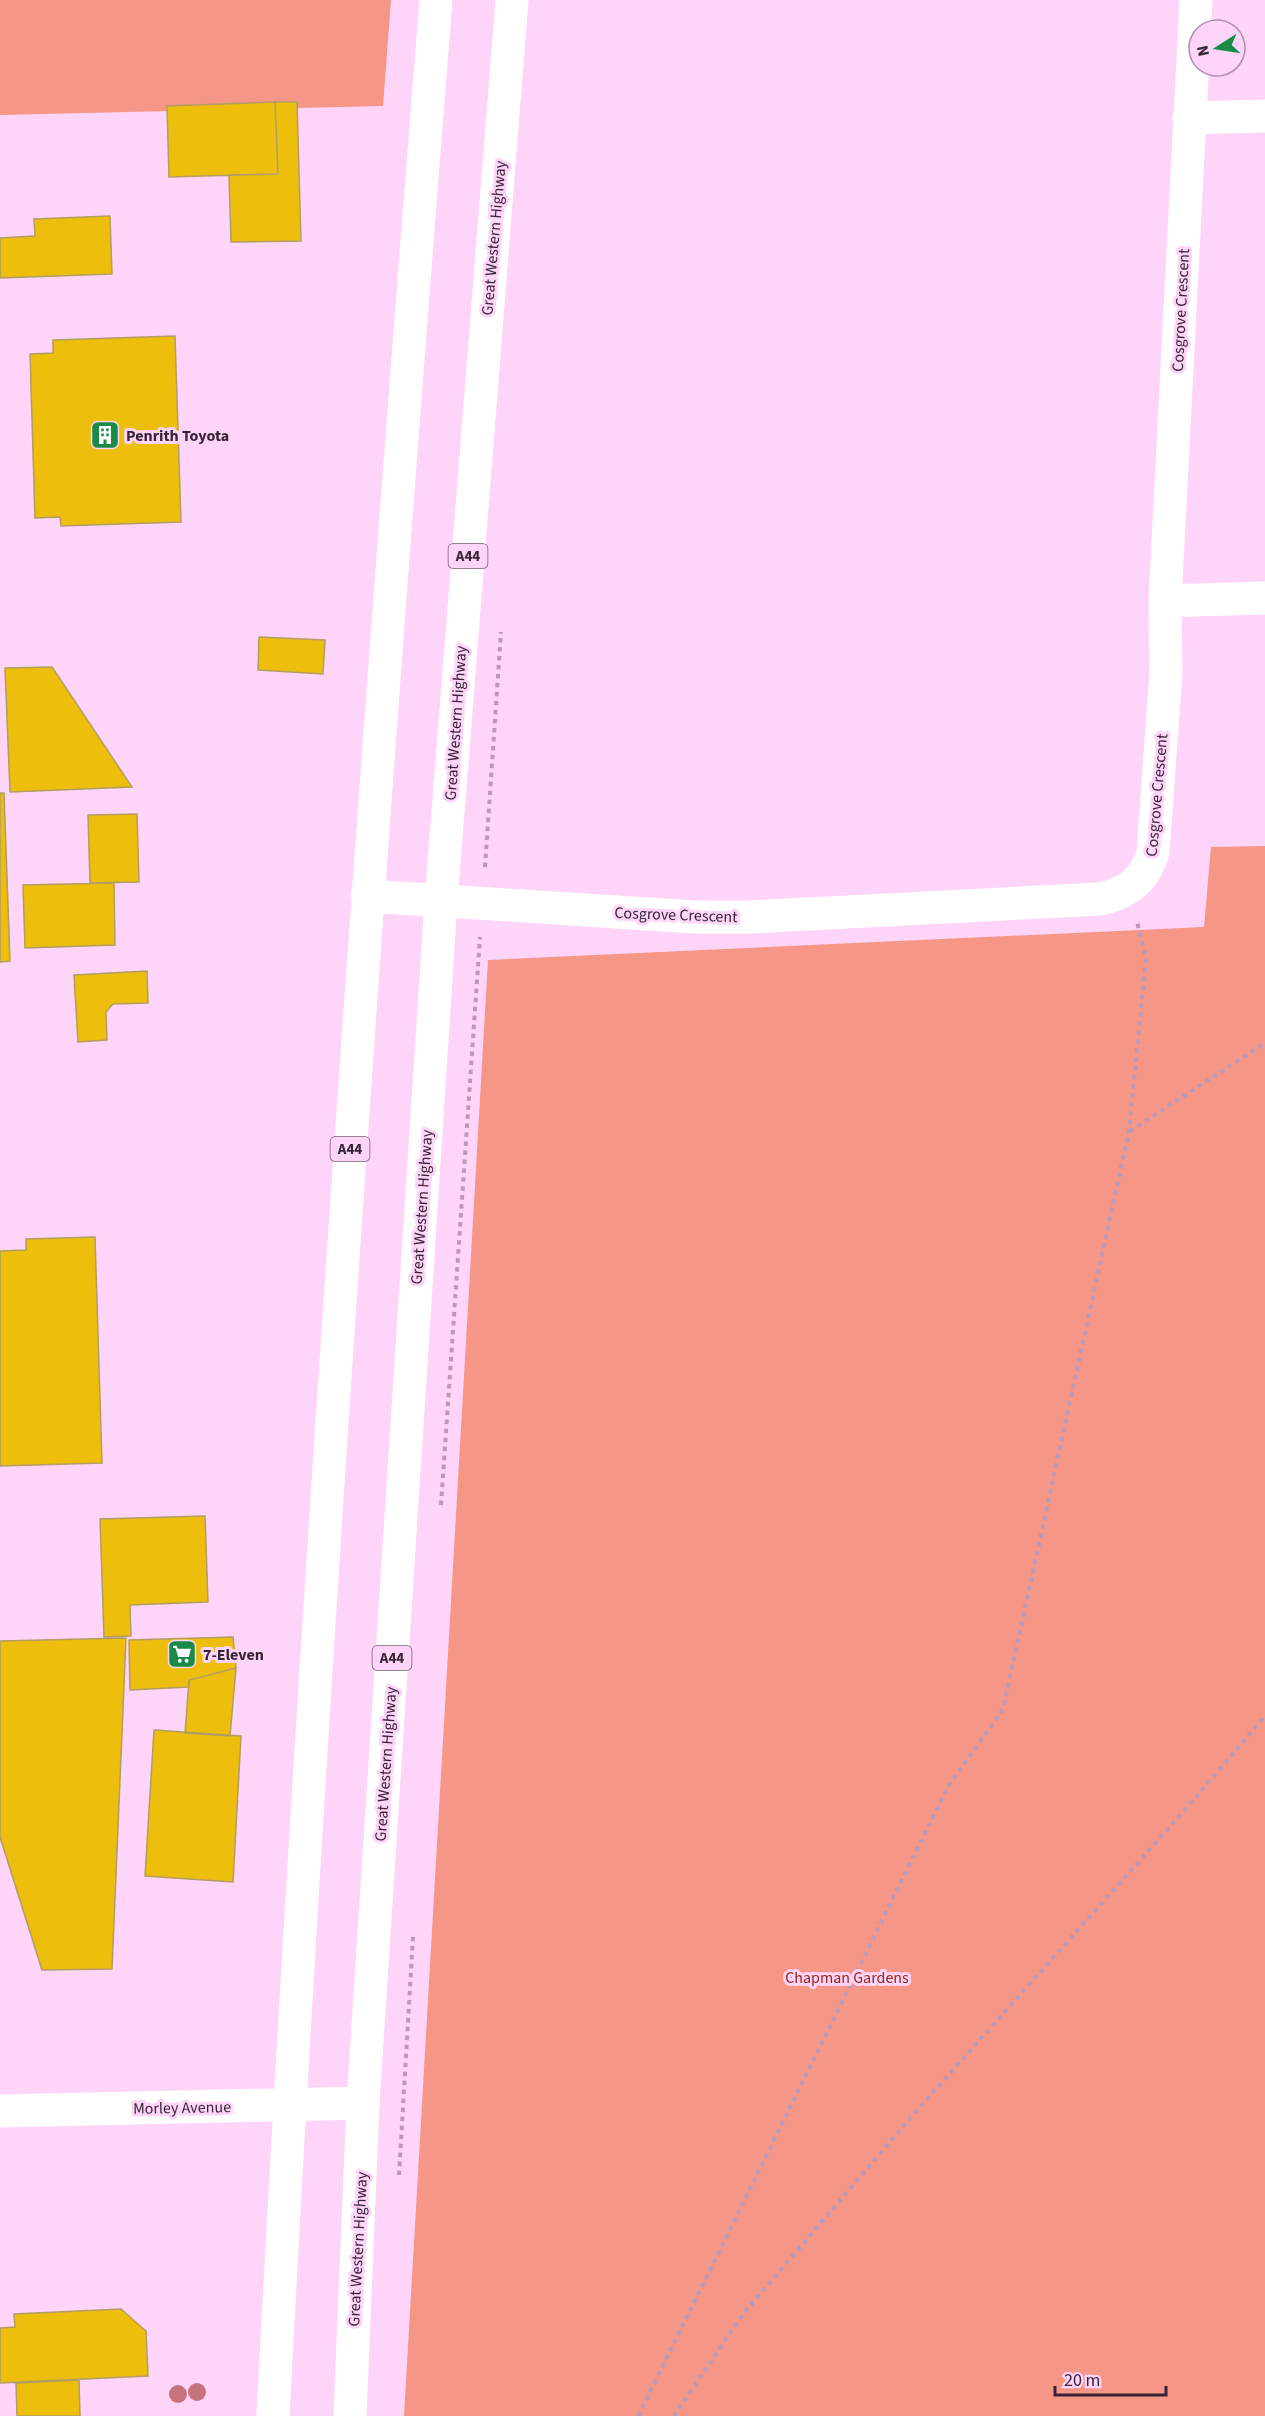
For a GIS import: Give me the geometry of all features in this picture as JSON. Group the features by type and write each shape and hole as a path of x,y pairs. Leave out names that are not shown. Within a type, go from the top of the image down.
{"main road":[{"name":"A44","path":"273,2416 289,2104 332,1401 367,896 435,0"},
{"name":"Great Western Highway","path":"350,2416 363,2103 441,901 512,0"},
{"name":"Cosgrove Crescent","path":"367,896 683,916 750,917 1081,902 1118,895 1143,877 1153,852 1166,672 1165,601 1196,0"},
{"path":"1189,118 1265,116"},
{"path":"1165,601 1265,598"},
{"name":"Morley Avenue","path":"0,2111 363,2103"}],"path":[{"path":"638,2416 949,1785 1003,1709 1130,1131 1146,958 1134,913"},
{"path":"440,1513 478,960"},
{"path":"1130,1131 1265,1044"},
{"path":"674,2416 743,2314 912,2116 1184,1811 1265,1716"},
{"path":"399,2175 413,1928"}],"green space":[{"path":"0,0 391,0 383,106 0,115"},
{"name":"Chapman Gardens","path":"1265,846 1265,2416 404,2416 488,960 1204,927 1211,847"}],"building":[{"path":"275,102 278,174 169,177 167,106"},
{"path":"275,102 297,102 301,241 231,242 229,175 278,174"},
{"path":"110,216 112,274 0,278 0,238 35,236 34,219"},
{"name":"Penrith Toyota","path":"175,336 181,522 61,526 60,517 35,518 30,354 53,353 53,340"},
{"path":"259,637 325,640 323,674 258,670"},
{"path":"52,667 132,787 10,792 5,668"},
{"path":"0,793 4,793 10,961 0,962"},
{"path":"137,814 139,882 90,883 88,815"},
{"path":"114,883 115,945 25,948 23,885"},
{"path":"147,971 148,1003 113,1004 106,1012 107,1040 78,1042 74,975"},
{"path":"95,1237 102,1463 0,1466 0,1251 26,1250 26,1239"},
{"path":"205,1516 208,1602 130,1605 131,1636 104,1637 100,1519"},
{"name":"7-Eleven","path":"233,1637 236,1668 189,1680 189,1687 130,1690 129,1640"},
{"path":"126,1638 112,1969 42,1970 0,1837 0,1641"},
{"path":"236,1668 230,1736 185,1733 189,1680"},
{"path":"154,1730 241,1736 233,1882 145,1876"},
{"path":"121,2309 146,2331 148,2376 0,2383 0,2328 15,2327 14,2314"},
{"path":"79,2380 80,2416 17,2416 16,2383"}],"place":[{"name":"Penrith Toyota","path":"105,435"},
{"name":"7-Eleven","path":"182,1654"}]}
